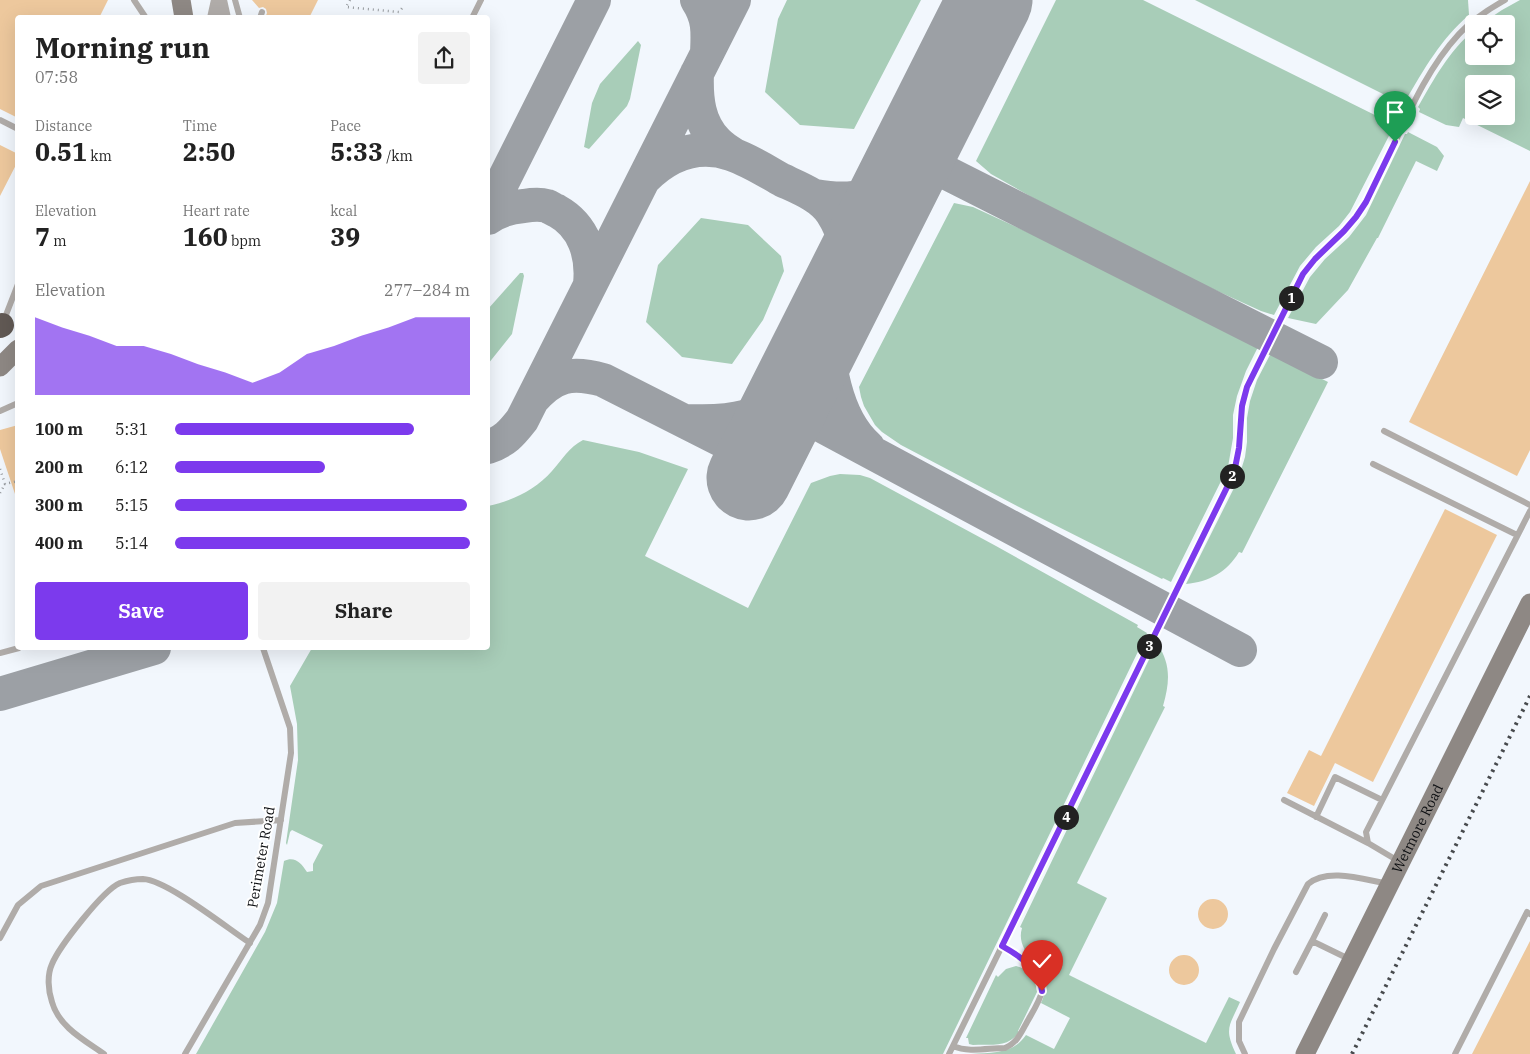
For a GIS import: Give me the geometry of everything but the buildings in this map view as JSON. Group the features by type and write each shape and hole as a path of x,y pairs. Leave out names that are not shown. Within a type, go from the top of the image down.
{"main road":[{"path":"181,0 184,15"},
{"path":"0,366 15,352"},
{"name":"Wetmore Road","path":"1305,1054 1530,603"}],"street":[{"path":"214,15 217,0"},
{"path":"221,0 224,15"}],"lane":[{"path":"134,0 144,15"},
{"path":"235,0 239,15"},
{"path":"474,15 482,0"},
{"path":"950,1054 1234,473 1239,448 1242,406 1247,387 1303,274 1315,259 1344,231 1366,202 1424,83 1442,54 1460,32 1487,10 1505,0"},
{"path":"0,120 15,128"},
{"path":"1,326 15,293"},
{"path":"0,411 15,404"},
{"path":"1384,431 1530,506"},
{"path":"1373,464 1517,535"},
{"path":"1368,844 1366,832 1530,510"},
{"path":"0,654 15,649"},
{"name":"Perimeter Road","path":"185,1054 260,925 268,903 291,754 290,728 264,650"},
{"path":"1316,816 1335,776 1382,800"},
{"path":"1284,800 1400,862"},
{"path":"0,938 18,905 41,886 234,823 281,820"},
{"path":"1245,1054 1238,1041 1239,1022 1308,884 1315,878 1336,875 1390,884"},
{"path":"104,1054 62,1022 52,1003 48,984 51,965 64,944 94,906 119,884 143,879 170,888 250,943"},
{"path":"1454,1054 1527,912 1530,914"},
{"path":"1296,972 1324,916"},
{"path":"1312,941 1352,960"},
{"path":"953,1046 970,1050 1010,1046 1015,1043 1020,1035 1039,998 1042,991 1036,973 1016,954 1002,946"}],"path":[{"path":"350,0 346,7 399,12 403,7"},
{"path":"0,469 5,484 0,493"},
{"path":"5,484 15,482"}],"green space":[{"path":"787,0 921,0 854,129 800,125 765,92 778,19"},
{"path":"1056,0 1143,0 1391,123 1393,128 1350,212 1300,266 1274,315 1261,311 1178,273 1083,226 991,174 976,161"},
{"path":"1195,0 1468,0 1469,15 1465,15 1465,19 1442,44 1426,66 1406,100 1401,103"},
{"path":"1520,0 1530,0 1530,151 1477,125 1515,125 1515,75 1465,75 1465,119 1463,118 1459,127 1446,125 1419,112 1420,109 1418,107 1436,76 1465,38 1465,65 1515,65 1515,15 1494,15"},
{"path":"638,41 641,45 627,106 589,149 584,147 592,103 600,84"},
{"path":"1408,132 1437,147 1444,156 1437,171 1416,161 1378,238 1348,290 1316,324 1288,318 1310,277 1325,259 1349,237 1366,215 1405,134"},
{"path":"954,203 973,207 1060,247 1258,347 1246,371 1237,396 1233,415 1233,438 1228,467 1171,582 1021,508 901,445 875,425 864,406 859,387"},
{"path":"701,218 748,225 781,256 784,271 763,320 732,364 682,357 646,322 658,265"},
{"path":"520,273 523,273 524,276 512,334 490,362 490,307"},
{"path":"1271,353 1328,382 1242,553 1239,552 1229,565 1217,575 1202,581 1186,584 1238,480 1245,457 1250,401 1257,380"},
{"path":"583,440 639,452 688,469 645,556 748,608 811,483 840,474 860,475 870,478 996,546 1138,625 1137,627 1147,633 943,1054 196,1054 265,932 277,903 284,861 295,860 307,872 313,871 313,864 323,845 292,830 287,845 286,843 298,760 297,724 290,686 311,650 490,650 490,505 514,498 531,489 552,471 574,446"},
{"path":"1157,643 1165,658 1168,673 1163,706 1165,707 1077,883 1107,898 1069,975 1206,1043 1229,997 1240,1002 1229,1028 1230,1038 1236,1054 971,1054 1009,1049 1026,1035 1054,1049 1070,1018 1041,1003 1045,991 1044,981 1024,947 1021,938 1022,928 1020,927"},
{"path":"1016,966 1029,972 1037,992 1019,1032 1010,1041 1004,1043 993,1045 969,1044 968,1038 966,1038 996,975 998,977 1006,969"}],"taxiway":[{"path":"490,207 594,0"},
{"path":"697,0 706,19 707,53"},
{"path":"490,446 507,436 522,420 734,0"},
{"path":"697,73 697,92 702,118 717,142 733,154"},
{"path":"935,110 928,135 928,150 930,157 943,171 1321,362"},
{"path":"645,178 674,157 696,150 719,151 738,156 809,193 827,207 841,231 847,257 846,286"},
{"path":"815,196 843,199 865,195 885,185 906,167"},
{"path":"490,217 514,207 544,205 566,217 574,225 585,242 590,262 590,284"},
{"path":"830,317 829,351 835,387 848,421 868,447"},
{"path":"532,400 556,380 572,376 592,377 603,380 759,459"},
{"path":"687,421 718,421 760,412 772,405 796,385"},
{"path":"785,406 1240,650"},
{"path":"0,694 147,650"}],"runway":[{"path":"749,478 990,0"}],"railway":[{"path":"1352,1054 1530,696"}],"route":[{"path":"1042,991 1036,973 1016,954 1002,946 1234,473 1239,448 1240,419 1247,387 1303,274 1356,217 1366,202 1395,142"}]}
